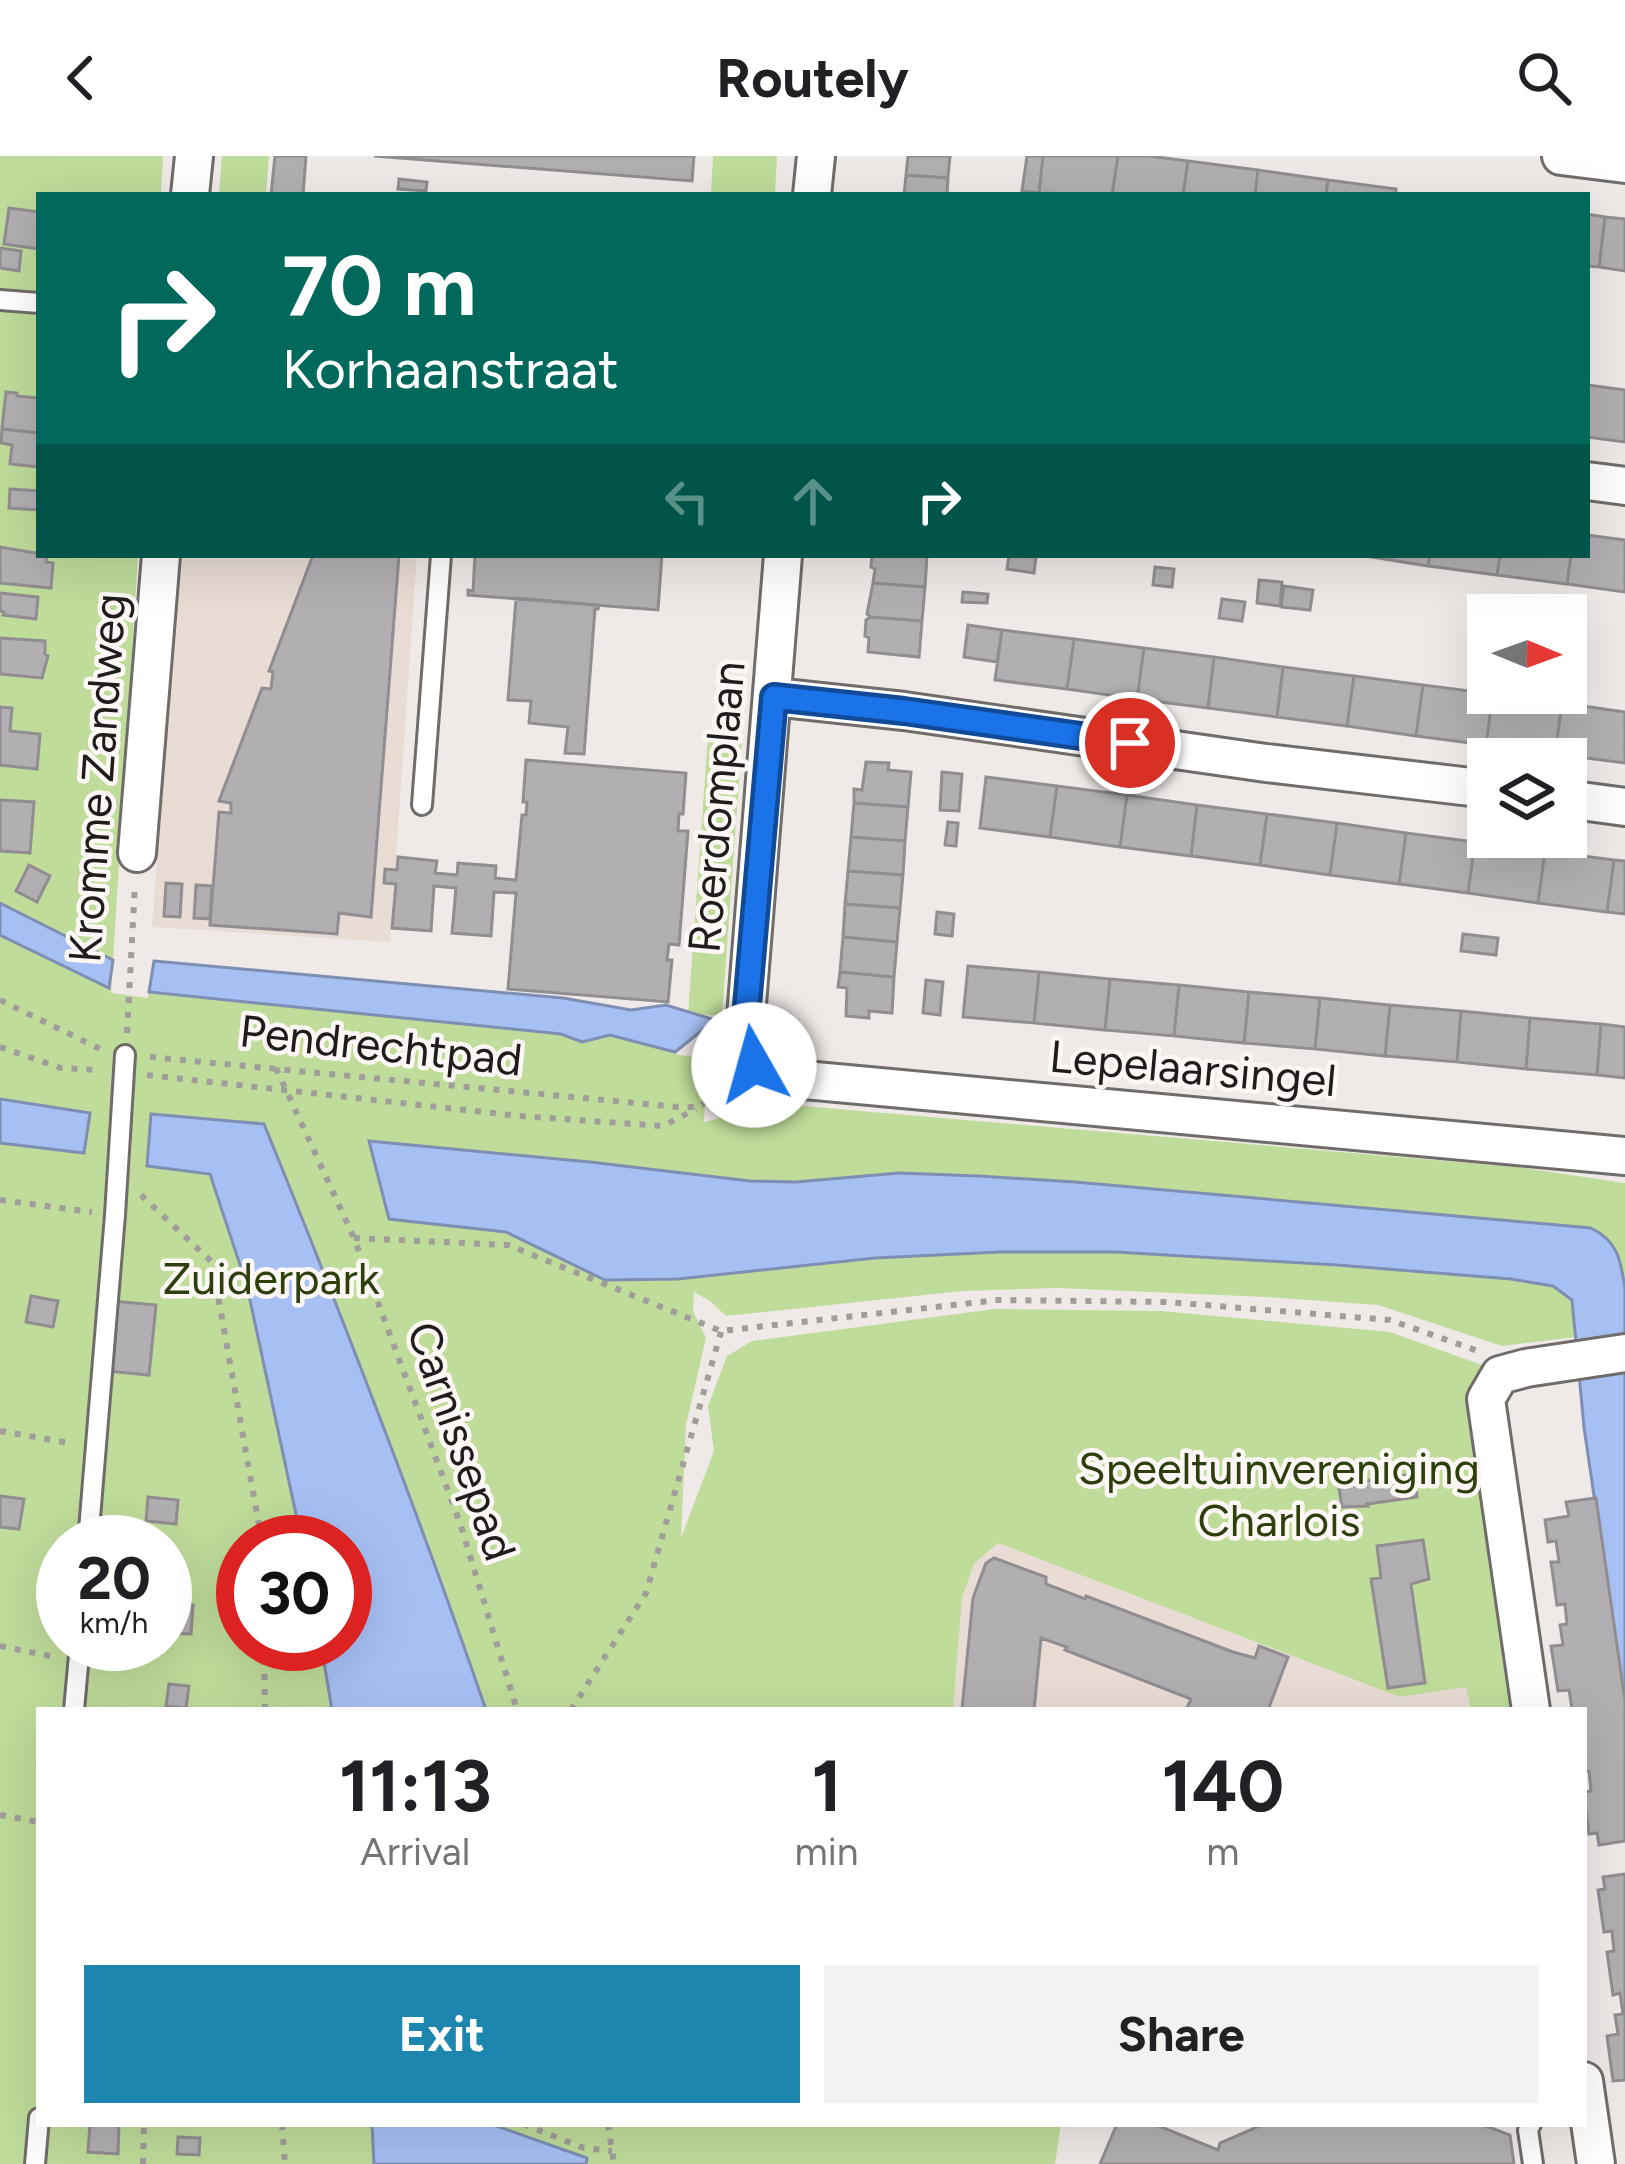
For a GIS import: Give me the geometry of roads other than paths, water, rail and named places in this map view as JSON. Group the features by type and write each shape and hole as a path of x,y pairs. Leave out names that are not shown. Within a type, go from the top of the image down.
{"street":[{"path":"190,192 194,156"},
{"path":"812,192 816,156"},
{"path":"1561,156 1625,164"},
{"path":"1590,481 1625,486"},
{"name":"Kromme Zandweg","path":"137,853 161,558"},
{"name":"Roerdomplaan","path":"754,1065 746,1017 783,558"},
{"path":"774,697 1467,787"},
{"path":"1587,802 1625,807"},
{"name":"Lepelaarsingel","path":"754,1065 783,1078 1625,1156"},
{"path":"1531,1707 1486,1399 1500,1375 1625,1353"},
{"path":"1587,2102 1596,2164"}],"lane":[{"path":"0,300 36,303"},
{"path":"422,806 441,558"},
{"path":"90,1515 125,1055"},
{"path":"74,1707 77,1671"},
{"path":"35,2164 38,2127"},
{"path":"1530,2127 1533,2164"}],"water":[{"path":"0,903 113,960 109,988 0,935"},
{"path":"154,961 563,998 631,1010 666,1005 715,1020 675,1052 610,1035 582,1042 561,1034 149,992"},
{"path":"0,1099 90,1113 84,1153 0,1143"},
{"path":"151,1114 264,1124 379,1416 485,1707 332,1707 326,1671 372,1671 372,1515 296,1515 247,1286 210,1174 147,1166"},
{"path":"369,1141 750,1181 899,1173 978,1176 1591,1228 1617,1253 1625,1289 1625,1709 1584,1427 1572,1300 1553,1286 1337,1265 1116,1252 875,1258 678,1279 605,1280 506,1232 389,1219"},
{"path":"372,2127 499,2127 587,2158 586,2164 374,2164"}],"park label":[{"name":"Zuiderpark","path":"271,1278"},
{"name":"Speeltuinvereniging Charlois","path":"1279,1494"}]}
